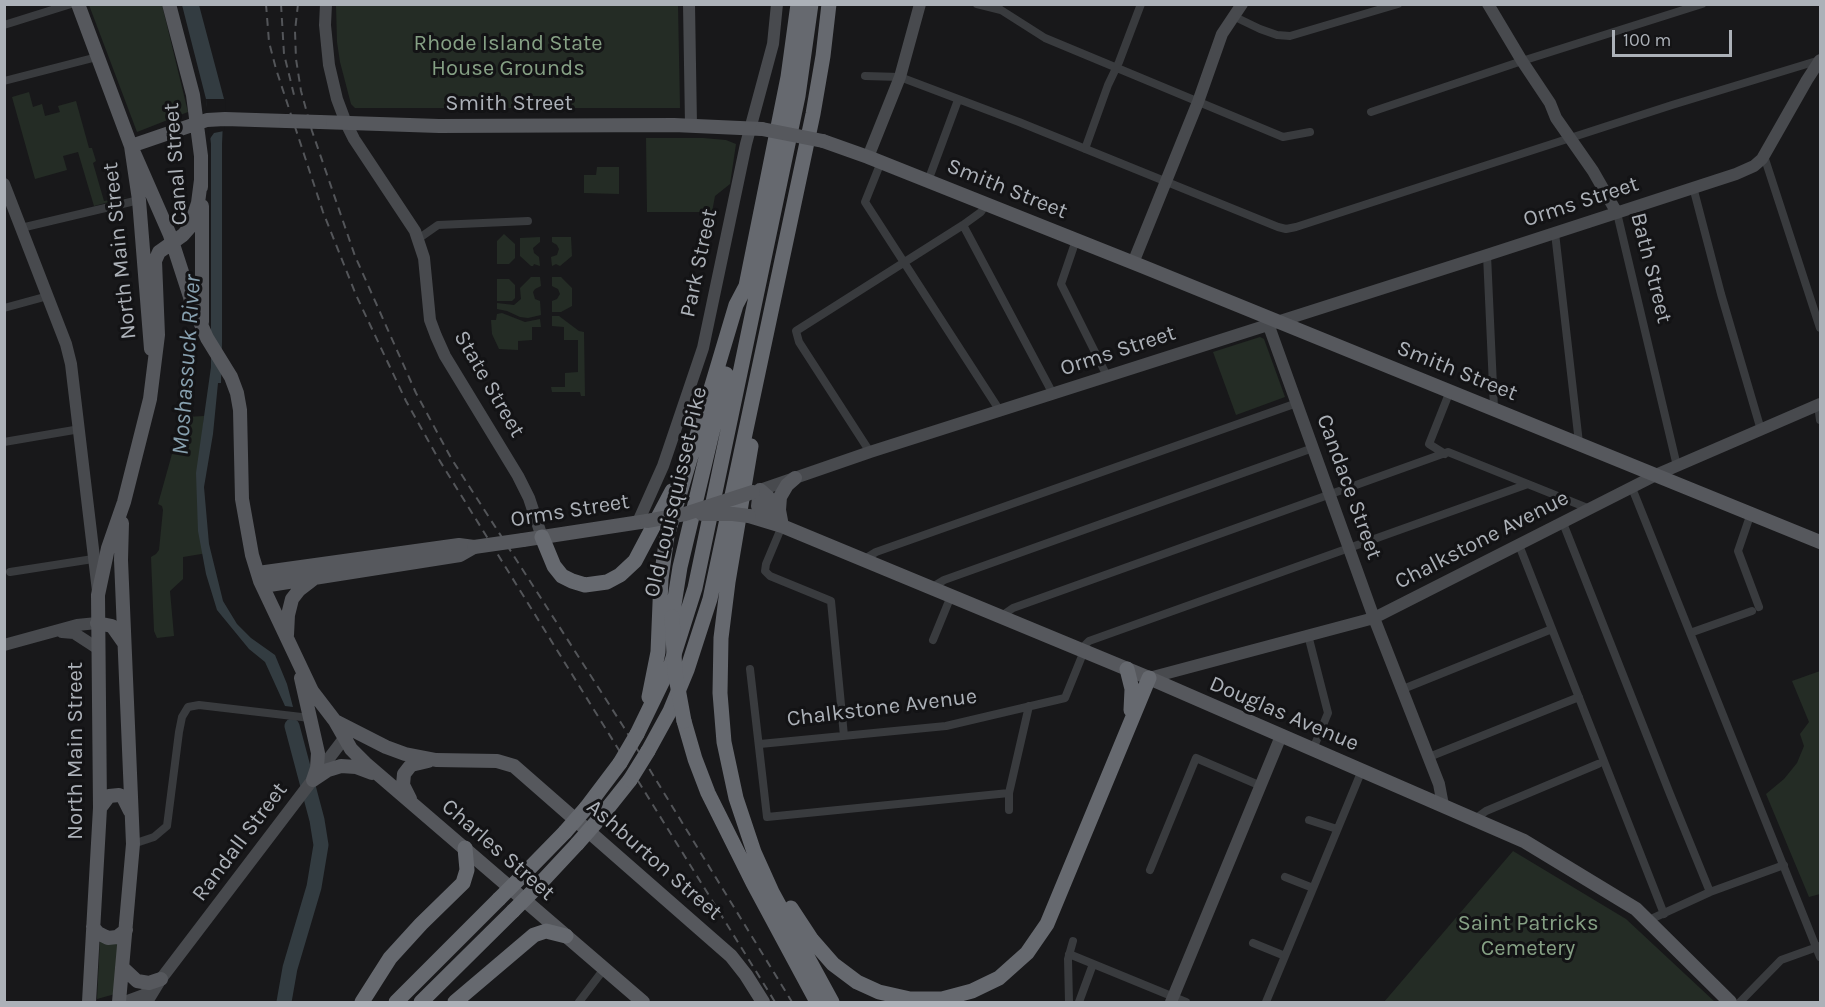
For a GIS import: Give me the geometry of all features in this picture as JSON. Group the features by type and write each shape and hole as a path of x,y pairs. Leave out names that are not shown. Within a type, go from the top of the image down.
{"highway":[{"path":"637,734 657,665 661,579 667,536 736,305 746,286 788,77 798,4"},
{"path":"396,1002 522,876 586,808 620,762 637,734 671,664 695,588 798,96 811,4"},
{"path":"421,1002 536,888 599,819 630,780 679,691 702,628 717,570 818,85 829,4"},
{"name":"Old Louisquisset Pike","path":"746,286 678,574 672,617 675,672 684,721 708,793 817,1002"},
{"path":"765,342 748,468 726,594 720,658 721,713 725,749 736,798 749,838 776,898 832,1002"},
{"path":"542,537 554,566 562,576 572,581 592,585 607,582 620,575 643,548 692,454"},
{"path":"1126,734 1132,694 1127,669"},
{"path":"749,838 806,931 828,959 845,974 872,989 902,998 934,999 958,996 986,985 1005,974 1027,953 1040,936 1050,917 1149,678"},
{"path":"362,1002 390,958 420,924 463,884 467,870 465,848"},
{"path":"455,1002 534,935 546,930 566,936"}],"main road":[{"name":"North Main Street","path":"78,4 131,146 139,200 148,330 154,358"},
{"name":"Canal Street","path":"169,4 202,122 201,324"},
{"name":"Smith Street","path":"131,146 202,122 225,119 439,126 691,125 756,128 823,141 987,204 1821,542"},
{"name":"Charles Street","path":"131,146 172,242 189,297 216,354 235,386 239,401 242,504 260,580 312,691 348,734 355,753 642,1002"},
{"name":"North Main Street","path":"89,1002 100,808 98,595 108,548 124,502 149,403 158,335 154,264 159,252 183,236 190,227 198,203 201,180"},
{"path":"777,524 780,497 787,485 795,478"},
{"name":"Orms Street","path":"260,580 459,545 474,547 685,514 756,491"},
{"path":"756,491 768,497 777,524"},
{"name":"North Main Street","path":"119,1002 133,844 121,554 124,502"},
{"name":"Douglas Avenue","path":"685,514 749,516 777,524 1149,678 1530,844 1619,897 1649,920 1730,1002"},
{"name":"Orms Street","path":"260,580 316,578 460,555 474,547"},
{"path":"287,640 288,615 294,596 303,586 316,578"},
{"path":"97,623 112,626 125,645"},
{"path":"299,667 318,758 313,780"},
{"path":"348,734 399,752 436,760"},
{"path":"416,806 403,785 404,774 414,764 436,760"},
{"name":"Ashburton Street","path":"436,760 505,762 520,770 731,956 763,1002"},
{"path":"313,780 328,770 341,766 360,768 382,778"},
{"path":"100,808 109,796 119,795 123,797 130,813"},
{"path":"93,927 98,933 108,938 117,937 126,930"},
{"path":"122,967 137,981 149,983 161,979"}],"street":[{"path":"4,25 71,4"},
{"name":"State Street","path":"326,4 325,35 329,65 337,99 346,123 418,239 426,276 430,321 436,336 445,356 518,476 529,498 542,537"},
{"path":"688,4 691,125"},
{"name":"Park Street","path":"642,521 696,372 756,128 771,52 777,4"},
{"path":"920,4 874,159 865,202 1000,411"},
{"path":"977,4 1001,10 1045,38 1283,137 1310,132"},
{"path":"1085,149 1094,119 1141,4"},
{"path":"1133,263 1198,102 1222,34 1242,4"},
{"path":"1233,16 1277,35 1290,36 1384,6 1398,4"},
{"name":"Bath Street","path":"1488,4 1550,103 1556,118 1593,171 1617,213 1677,466"},
{"path":"1371,112 1702,4"},
{"path":"4,81 97,57"},
{"path":"865,75 900,77 1278,227 1286,228 1296,227 1821,60"},
{"path":"1821,60 1807,80 1764,156 1821,328"},
{"path":"928,181 958,100"},
{"name":"Orms Street","path":"756,491 1271,321 1617,213 1754,166 1764,156"},
{"path":"4,184 66,344 71,364 98,595"},
{"path":"1693,187 1721,294 1761,430"},
{"path":"21,228 139,200"},
{"path":"870,452 799,342 796,336 798,329 963,225 981,212 987,204"},
{"path":"418,239 438,225 528,221"},
{"path":"963,225 1053,394"},
{"path":"1555,233 1580,443"},
{"path":"1076,240 1062,284 1107,376"},
{"path":"1487,255 1494,408"},
{"path":"4,308 48,296"},
{"name":"Candace Street","path":"1271,321 1348,548 1429,757 1440,788 1443,805"},
{"path":"1450,391 1429,444 1590,509"},
{"path":"863,560 887,548 1297,403"},
{"path":"1819,405 1821,420"},
{"name":"Chalkstone Avenue","path":"1149,678 1374,618 1658,474 1819,405"},
{"path":"4,442 80,429"},
{"path":"931,588 944,580 1313,448"},
{"path":"1000,617 1013,608 1447,453"},
{"path":"1082,650 1089,641 1528,484"},
{"path":"1632,488 1821,957"},
{"path":"1690,633 1756,609 1738,551 1751,513"},
{"path":"1563,523 1710,892"},
{"path":"777,524 765,571 770,576 831,601 844,736"},
{"path":"1519,545 1664,914"},
{"path":"10,572 93,559"},
{"path":"933,640 951,596"},
{"path":"4,645 77,625 97,623"},
{"path":"1403,689 1552,629"},
{"path":"52,633 74,633 97,648"},
{"path":"1308,635 1328,713 1313,749"},
{"name":"Chalkstone Avenue","path":"760,744 946,726 1065,698 1082,650"},
{"path":"750,669 767,817 1009,793"},
{"path":"1429,757 1579,697"},
{"path":"133,844 154,837 169,823 178,732 186,709 199,705 310,718"},
{"path":"1009,810 1009,793 1029,706"},
{"name":"Randall Street","path":"147,1002 161,979 348,734"},
{"path":"1172,1000 1281,736"},
{"path":"1150,870 1196,758 1261,786"},
{"path":"1475,819 1490,810 1598,765"},
{"path":"1266,1002 1362,770"},
{"path":"1309,819 1338,829"},
{"path":"1649,920 1710,892 1784,865"},
{"path":"1285,877 1313,888"},
{"path":"1069,1002 1069,954 1072,941"},
{"path":"1253,943 1285,956"},
{"path":"1740,1002 1781,960 1818,947"},
{"path":"1069,954 1172,1000 1186,1002"},
{"path":"1078,1002 1093,964"},
{"path":"579,1002 604,969"},
{"name":"Randall Street","path":"125,1002 144,994 161,979"}],"green space":[{"path":"89,5 162,5 188,112 137,132"},
{"name":"Rhode Island State House Grounds","path":"336,5 678,5 680,108 355,108 351,104 340,62"},
{"path":"29,92 33,107 42,104 45,116 60,112 58,106 76,101 89,148 92,148 96,161 93,163 104,201 128,197 94,206 78,152 63,156 67,170 35,179 12,97"},
{"path":"646,138 703,138 726,140 736,144 730,184 715,196 712,212 647,212"},
{"path":"597,167 619,167 619,194 584,193 584,175 596,175"},
{"path":"504,234 515,244 515,258 509,264 497,264 497,241"},
{"path":"540,237 540,242 533,248 534,253 539,257 540,266 534,264 531,266 520,256 520,238"},
{"path":"552,237 571,237 572,256 560,266 556,264 552,266 551,257 557,255 559,249 552,242"},
{"path":"531,277 540,277 541,286 533,292 535,299 540,301 541,315 520,317 497,309 497,303 514,305 521,299 520,288"},
{"path":"552,277 561,277 572,288 572,306 561,312 552,312 552,301 560,294 558,289 552,286"},
{"path":"497,279 509,279 515,285 515,298 512,301 497,301"},
{"path":"502,313 525,322 540,319 541,327 532,327 532,340 518,341 518,350 499,349 492,334 491,320 496,320 497,314"},
{"path":"552,316 559,316 579,331 584,332 585,396 581,396 580,392 552,392 551,387 565,387 565,373 578,372 578,340 564,340 564,327 552,326"},
{"path":"1260,337 1264,339 1285,397 1236,415 1213,352"},
{"path":"184,411 186,417 204,416 201,449 207,553 183,557 183,579 170,591 174,636 157,638 154,631 151,557 159,550 163,510 158,504"},
{"path":"1820,671 1820,894 1809,897 1766,794 1784,779 1797,763 1804,746 1800,734 1809,722 1792,681"},
{"name":"Saint Patricks Cemetery","path":"1513,851 1626,919 1715,1002 1384,1002"},
{"path":"100,940 119,941 115,994 97,999"}],"shaded area":[{"path":"182,5 199,5 224,99 221,383 218,383 213,434 204,487 209,544 223,601 237,624 251,638 275,655 287,684 293,707 285,706 265,662 249,649 217,610 206,574 198,531 196,473 211,367 211,144 206,99"}],"pier":[{"path":"206,99 226,99 224,131 214,133 209,140"}],"waterway":[{"name":"Moshassuck River","path":"284,1002 290,968 314,887 321,845 317,820 292,726"}],"railway":[{"path":"266,4 269,42 276,69 323,212 356,295 406,401 438,458 775,1002"},
{"path":"281,4 284,54 295,99"},
{"path":"298,4 295,31 296,59 301,91 312,131 355,256 416,393 451,458 623,726 792,1002"}]}
